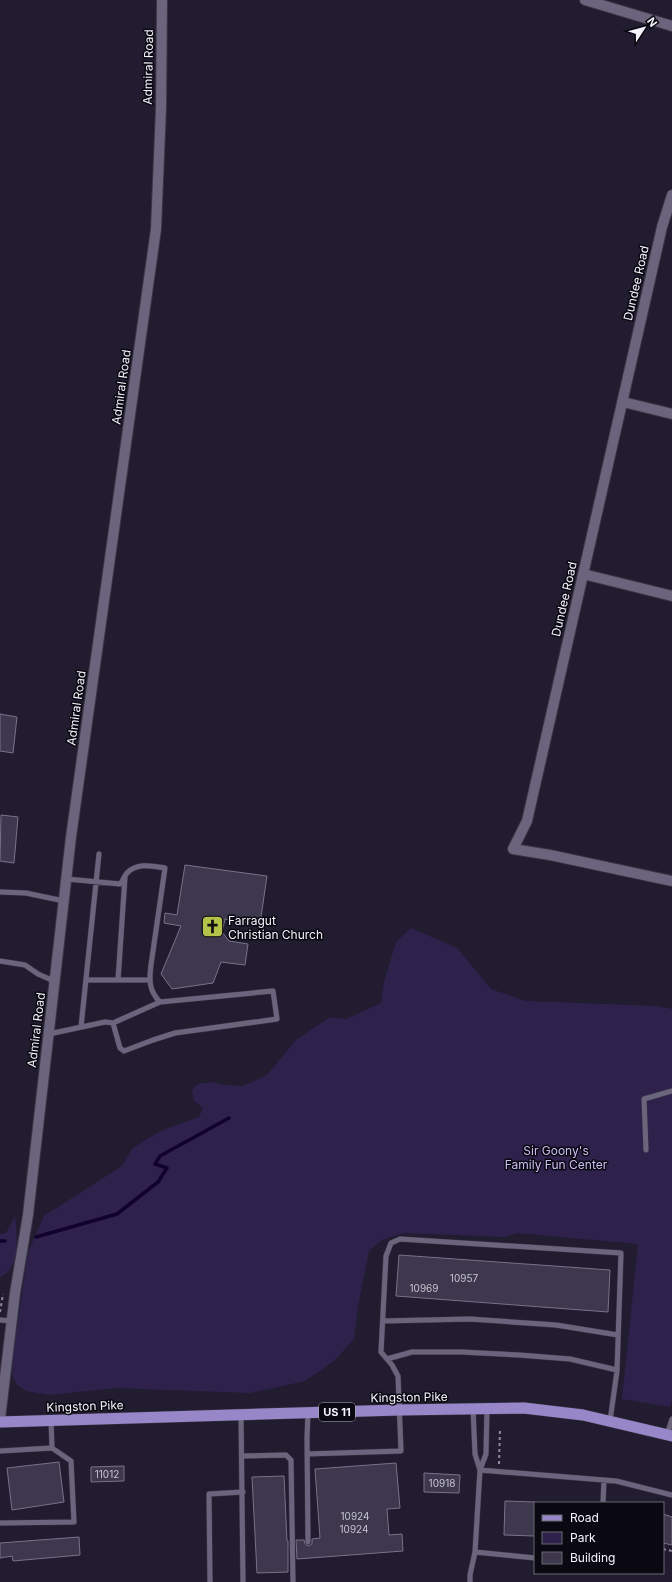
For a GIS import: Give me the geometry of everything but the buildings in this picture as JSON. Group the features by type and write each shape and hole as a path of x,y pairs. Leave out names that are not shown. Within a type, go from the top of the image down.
{"main road":[{"name":"Kingston Pike","path":"0,1421 308,1412 524,1408 583,1415 670,1435"}],"street":[{"name":"Admiral Road","path":"0,1421 12,1321 28,1215 64,901 156,229 161,108 162,0"},
{"path":"585,0 672,26"},
{"name":"Dundee Road","path":"671,878 513,849 527,821 662,227 672,195"},
{"path":"662,227 672,230"},
{"path":"623,402 672,414"},
{"path":"583,574 672,596"}],"lane":[{"path":"81,1027 99,854"},
{"path":"67,879 120,884 127,873 146,865 165,868 150,980 153,995 160,1002"},
{"path":"118,980 125,877"},
{"path":"0,892 26,893 64,901"},
{"path":"0,961 25,965 38,974 55,982"},
{"path":"86,980 150,980"},
{"path":"49,1034 105,1022 113,1023 160,1002 273,991 277,1019 175,1033 124,1051 120,1048 113,1023"},
{"path":"646,1150 644,1099 672,1090"},
{"path":"307,1454 401,1451 398,1376 381,1352 386,1256 391,1243 400,1239 621,1253 617,1370 610,1421"},
{"path":"383,1321 470,1319 556,1325 618,1335"},
{"path":"0,1320 12,1321"},
{"path":"387,1359 412,1352 462,1352 570,1359 617,1370"},
{"path":"473,1408 475,1454 480,1470"},
{"path":"470,1582 475,1552 480,1470 486,1454 487,1408"},
{"path":"308,1412 308,1542"},
{"path":"241,1415 243,1582"},
{"path":"670,1435 672,1419"},
{"path":"50,1420 52,1448"},
{"path":"0,1451 52,1448 71,1461 74,1522 0,1523"},
{"path":"242,1456 286,1455 292,1460 292,1582"},
{"path":"480,1470 616,1481 672,1496"},
{"path":"603,1502 604,1480"},
{"path":"210,1582 209,1494 243,1492"},
{"path":"475,1552 534,1558"}],"path":[{"path":"498,1471 500,1429"}],"green space":[{"name":"Sir Goony's Family Fun Center","path":"411,928 457,948 491,989 526,1001 657,1006 672,1009 672,1401 670,1407 622,1399 638,1244 517,1233 505,1237 404,1233 382,1240 369,1251 358,1306 354,1339 334,1361 305,1381 250,1393 117,1388 49,1395 26,1391 16,1384 12,1374 14,1348 28,1252 44,1216 122,1166 132,1149 145,1140 165,1129 199,1117 203,1108 194,1101 192,1090 198,1084 211,1082 225,1085 243,1086 267,1075 296,1040 330,1017 346,1019 381,1003 384,982 396,942"},
{"path":"15,1216 17,1241 15,1259 7,1273 0,1277 0,1234 6,1233"}],"waterway":[{"path":"36,1237 117,1214 158,1182 167,1168 155,1164 160,1156 229,1118"},
{"path":"0,1241 5,1241"}],"place":[{"name":"Farragut Christian Church","path":"212,927"}]}
